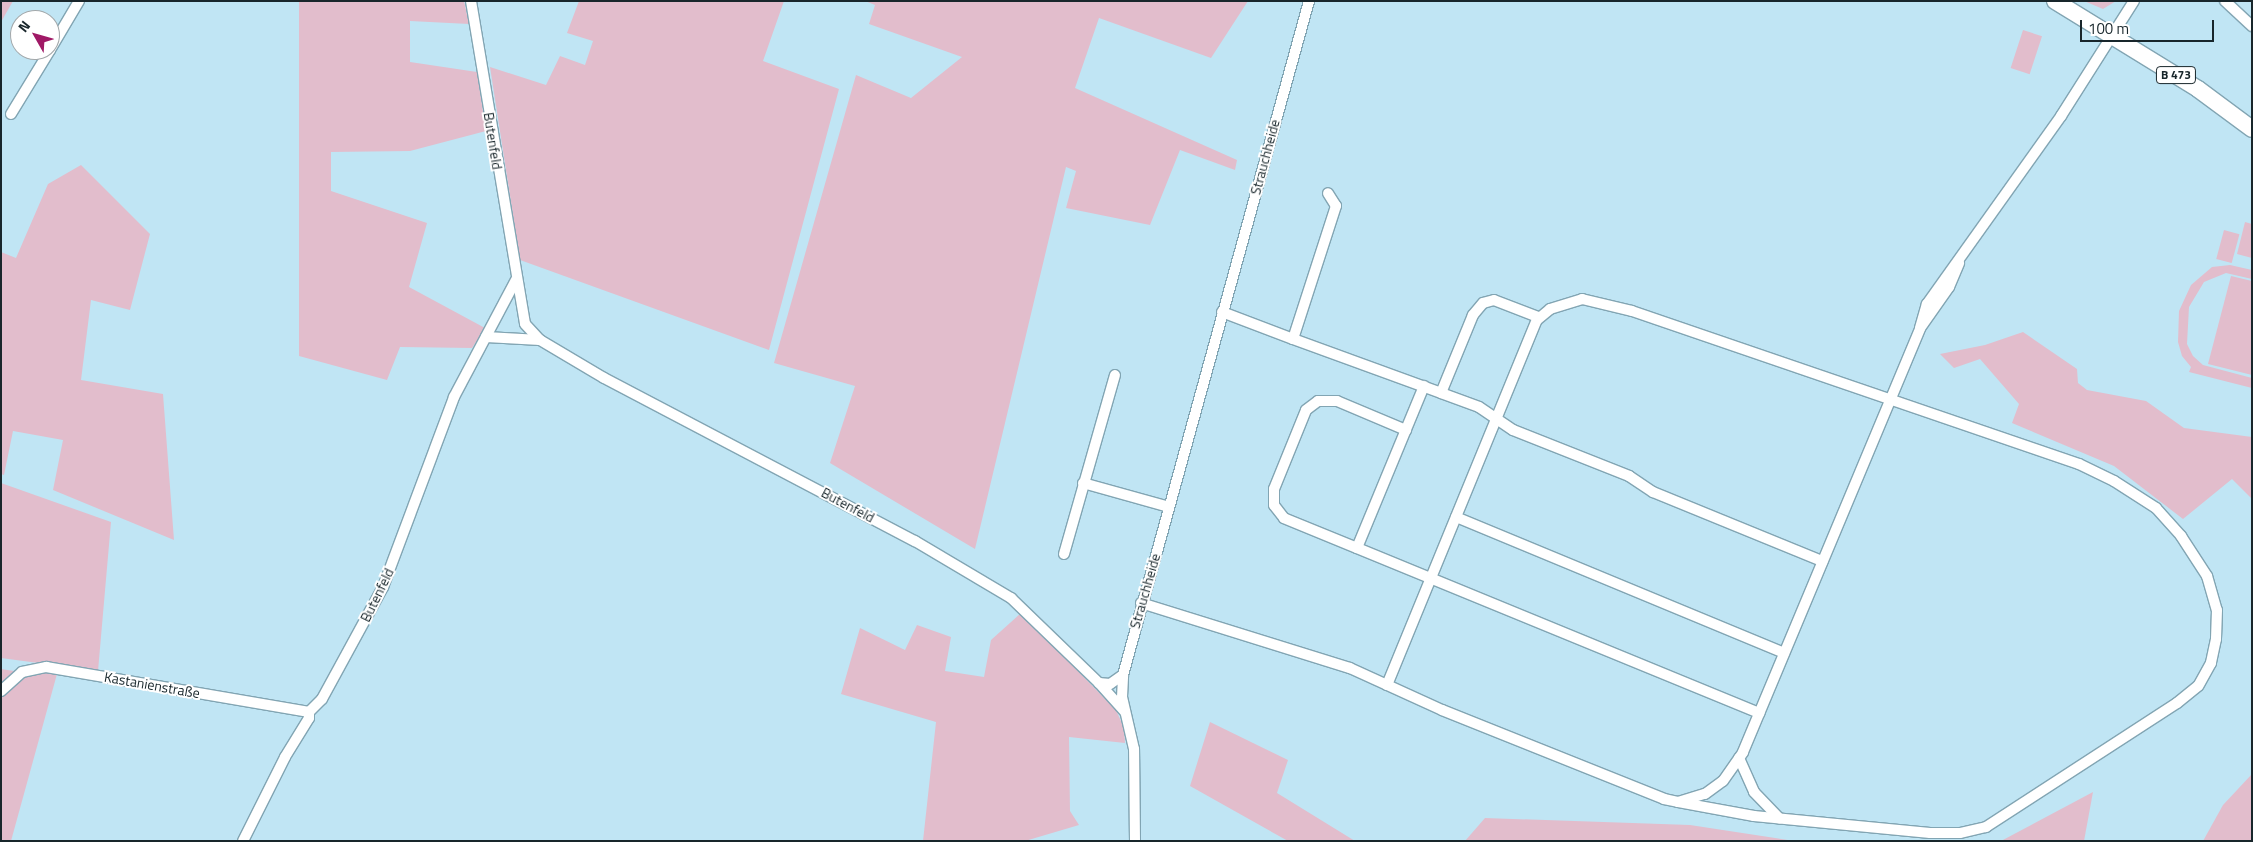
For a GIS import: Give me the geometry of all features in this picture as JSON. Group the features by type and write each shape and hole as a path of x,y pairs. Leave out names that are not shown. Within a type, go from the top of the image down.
{"main road":[{"name":"B 473","path":"2055,1 2111,33 2198,89 2252,129"}],"street":[{"path":"60,33 79,1"},
{"name":"Butenfeld","path":"471,1 516,280 525,324 540,340 604,378 915,540 1012,598 1099,683 1125,712"},
{"name":"Strauchheide","path":"1135,841 1134,749 1125,712 1122,675 1309,1"},
{"path":"1678,802 1695,799 1714,788 1740,758 1920,328 1927,304 1960,260 2075,95 2111,33 2134,1"},
{"path":"2225,1 2252,26"},
{"path":"11,114 44,60"},
{"path":"1293,339 1336,206 1328,193"},
{"name":"Butenfeld","path":"243,841 285,757 309,718 309,712 322,699 383,587 454,397 516,280"},
{"path":"1441,393 1473,315 1483,303 1494,300 1538,317"},
{"path":"1141,603 1350,668 1387,685 1664,799 1710,810 1780,819 1945,834 1981,829 2188,696 2205,676 2214,654 2217,610 2207,576 2181,536 2150,504 2079,464 1602,301 1571,300 1538,317 1387,685"},
{"path":"1222,312 1478,407 1514,430 1629,476 1653,492 1822,562"},
{"name":"Butenfeld","path":"486,337 540,340"},
{"path":"1064,554 1115,375"},
{"path":"1357,548 1424,386"},
{"path":"1406,430 1337,401 1318,401 1306,410 1274,489 1274,504 1284,518 1759,713"},
{"path":"1083,483 1169,507"},
{"path":"1456,517 1784,652"},
{"name":"Kastanienstraße","path":"1,691 22,672 34,667 46,667 309,712"},
{"path":"1099,683 1110,684 1122,675"},
{"path":"1740,758 1754,792 1780,819"}],"shaded area":[{"path":"1,1 13,1 1,22"},
{"path":"299,1 464,1 469,24 410,21 410,62 477,72 486,131 410,151 331,152 331,191 427,223 409,287 485,328 472,348 400,347 387,380 299,356"},
{"path":"579,1 784,1 763,61 839,89 769,350 520,260 490,67 546,85 560,56 585,65 593,41 567,33"},
{"path":"865,1 1248,1 1211,58 1099,18 1075,88 1237,160 1235,170 1180,150 1150,225 1066,208 1076,171 1066,167 975,549 830,463 855,386 774,363 856,75 911,98 962,57 869,24 875,5"},
{"path":"2084,1 2116,1 2103,9"},
{"path":"2023,30 2042,36 2030,74 2011,68"},
{"path":"81,165 150,234 130,310 91,300 81,380 163,394 174,540 53,490 63,440 13,431 4,475 1,474 1,252 16,258 48,184"},
{"path":"2245,222 2252,224 2252,258 2237,254"},
{"path":"2224,230 2239,234 2232,263 2216,259"},
{"path":"2230,265 2252,270 2252,279 2226,273 2204,282 2189,307 2187,344 2193,356 2203,365 2252,378 2252,388 2189,372 2191,367 2182,356 2178,342 2179,311 2191,285 2212,267"},
{"path":"2231,276 2252,281 2252,375 2208,364"},
{"path":"2023,332 2077,369 2078,383 2087,390 2146,401 2184,428 2252,437 2252,499 2232,479 2183,519 2114,466 2012,423 2019,404 1980,359 1954,368 1940,354 1985,345"},
{"path":"1,483 111,522 98,671 1,658"},
{"path":"1021,613 1116,710 1124,728 1125,743 1069,737 1070,811 1079,825 1025,841 923,841 936,722 841,694 860,628 905,650 917,625 951,637 945,671 984,677 991,640"},
{"path":"1,669 14,671 1,685"},
{"path":"40,671 57,674 11,841 1,841 1,696 25,675"},
{"path":"1210,722 1288,760 1277,793 1355,841 1288,841 1190,786"},
{"path":"2252,774 2252,841 2203,841 2223,805"},
{"path":"2093,792 2084,841 2001,841"},
{"path":"1485,818 1690,825 1794,841 1465,841"}]}
